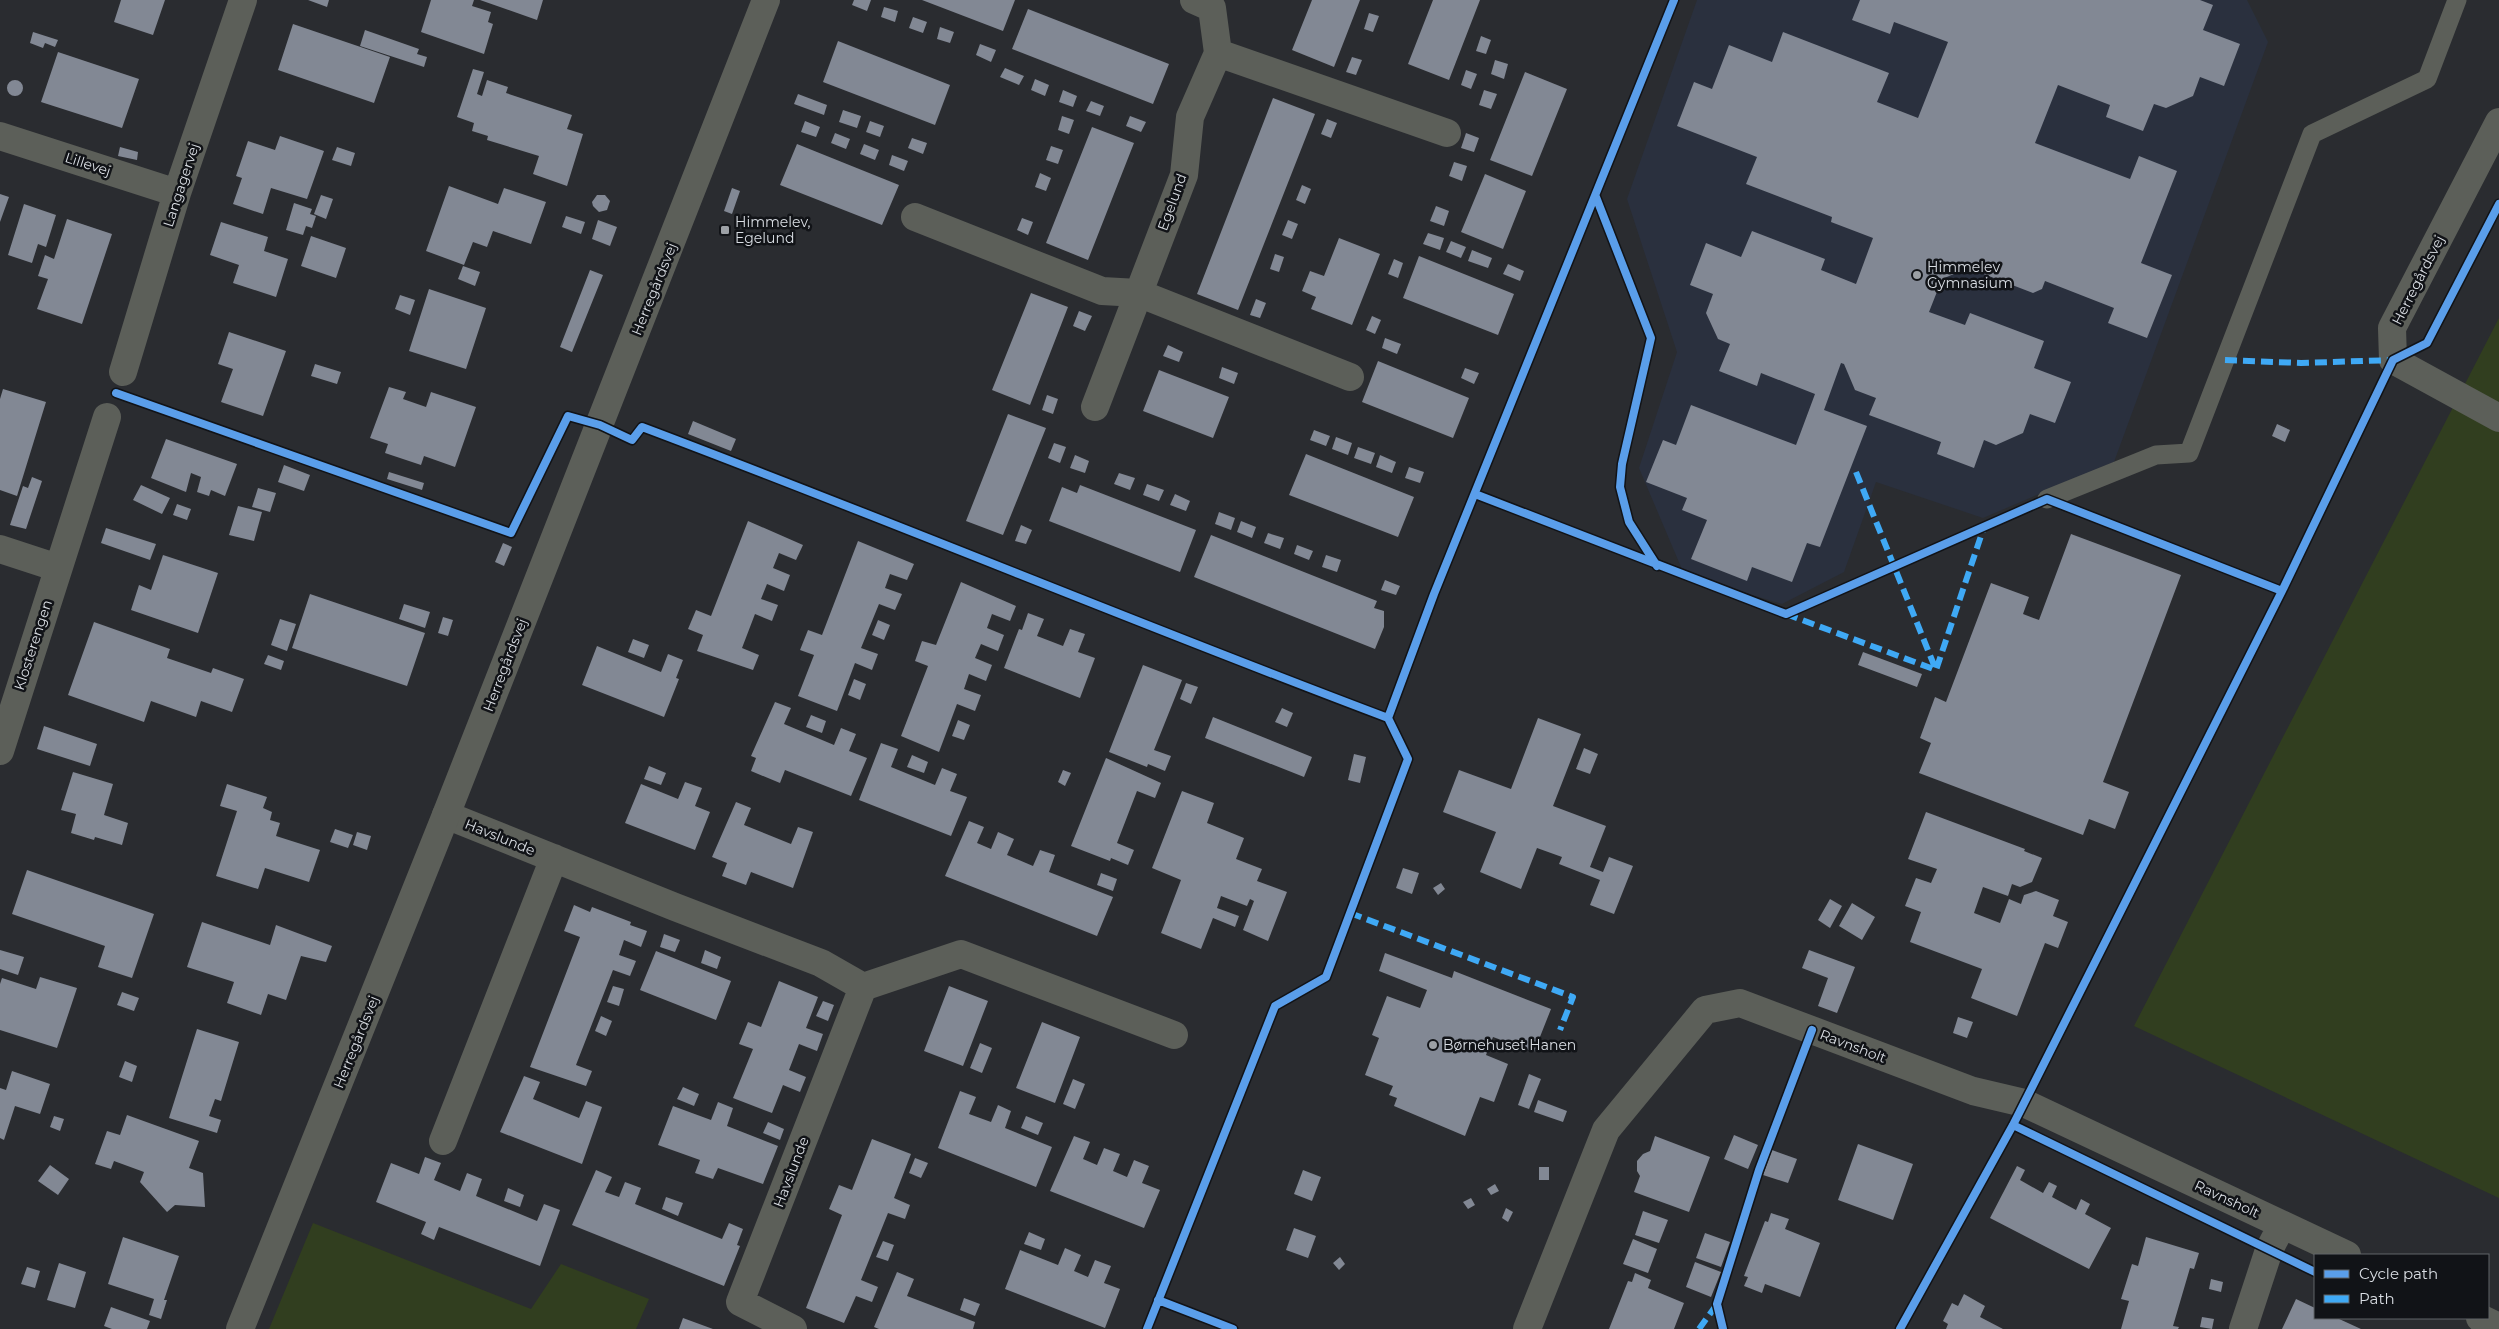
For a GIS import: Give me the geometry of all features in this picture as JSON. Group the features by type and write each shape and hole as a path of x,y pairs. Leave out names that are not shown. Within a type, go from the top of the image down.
{"street":[{"name":"Langagervej","path":"123,372 177,193 243,0"},
{"name":"Herregårdsvej","path":"240,1329 446,815 766,0"},
{"path":"1208,3 1218,53 1446,133"},
{"name":"Egelund","path":"1095,407 1184,175 1190,117 1218,53"},
{"name":"Herregårdsvej","path":"2499,122 2392,328 2393,360 2499,418"},
{"name":"Lillevej","path":"0,136 177,193"},
{"path":"915,217 1102,291 1138,293 1350,377"},
{"name":"Klosterengen","path":"0,751 7,698 58,568 107,417"},
{"path":"0,549 58,568"},
{"name":"Havslunde","path":"446,815 821,963 863,987 740,1302 793,1329"},
{"name":"Havslunde","path":"443,1141 554,858"},
{"path":"863,987 961,954 1174,1035"},
{"name":"Ravnsholt","path":"1527,1329 1606,1130 1705,1010 1740,1003 1973,1091 2024,1103 2345,1254"},
{"path":"2243,1329 2269,1250 2282,1224"},
{"path":"2482,1319 2499,1327"}],"lane":[{"path":"2047,499 2156,455 2189,453 2312,134 2427,79 2457,0"}],"shaded area":[{"name":"Himmelev Gymnasium","path":"1697,0 2247,0 2268,42 2114,462 1983,518 1876,482 1844,572 1782,604 1684,574 1639,468 1677,352 1627,199"}],"green space":[{"path":"2499,318 2499,1198 2134,1026"},
{"path":"313,1223 531,1309 561,1264 649,1299 636,1329 269,1329"}],"building":[{"path":"121,0 165,0 153,35 114,22"},
{"path":"308,0 329,0 327,7"},
{"path":"431,0 474,0 472,6 491,12 488,22 493,24 484,54 421,32"},
{"path":"480,0 543,0 537,20"},
{"path":"854,0 871,0 867,11 852,5"},
{"path":"922,0 1015,0 1003,31"},
{"path":"1312,0 1360,0 1334,67 1292,50"},
{"path":"1433,0 1480,0 1449,80 1408,64"},
{"name":"Himmelev Gymnasium","path":"1860,0 2200,0 2213,5 2203,30 2240,44 2224,86 2200,77 2193,96 2166,108 2154,104 2143,131 2106,117 2110,105 2058,85 2035,143 2130,179 2139,156 2177,171 2141,263 2172,275 2147,338 2108,323 2114,308 2045,281 2042,289 2033,293 1968,268 1942,279 1929,312 1965,325 1970,313 2044,341 2034,368 2071,382 2055,423 2030,414 2023,433 1996,445 1984,440 1974,468 1937,454 1941,442 1869,415 1876,398 1855,390 1844,364 1841,363 1824,410 1867,426 1820,547 1807,543 1792,582 1752,567 1747,581 1691,559 1707,520 1682,510 1687,498 1646,482 1663,440 1676,445 1691,405 1796,445 1815,394 1761,373 1757,386 1719,371 1730,344 1718,339 1706,313 1713,294 1690,285 1706,243 1741,257 1752,231 1825,259 1821,270 1856,284 1873,238 1831,222 1832,217 1746,184 1757,157 1677,126 1694,82 1712,89 1729,45 1772,62 1783,32 1889,73 1877,102 1918,118 1948,42 1894,22 1890,34 1852,20"},
{"path":"884,7 898,11 895,22 881,17"},
{"path":"1028,9 1169,64 1153,104 1012,49"},
{"path":"1369,13 1379,16 1373,32 1364,29"},
{"path":"913,17 927,22 923,33 909,28"},
{"path":"293,24 390,57 374,103 278,70"},
{"path":"940,27 954,32 950,43 937,39"},
{"path":"365,30 419,49 417,54 427,57 424,67 360,46"},
{"path":"33,32 58,40 55,47 45,43 43,48 30,43"},
{"path":"1481,36 1491,40 1486,54 1476,51"},
{"path":"838,41 950,85 935,125 823,82"},
{"path":"980,44 996,50 991,62 976,55"},
{"path":"58,52 139,79 122,128 41,102"},
{"path":"1352,57 1362,60 1356,75 1346,72"},
{"path":"1495,60 1508,64 1504,79 1491,74"},
{"path":"1005,68 1024,76 1019,85 1000,77"},
{"path":"473,69 484,72 477,94 482,96 487,80 508,87 506,93 572,115 567,129 583,134 567,186 533,174 539,156 487,140 488,136 472,131 474,123 457,117"},
{"path":"1466,70 1477,74 1471,89 1461,85"},
{"path":"1525,72 1567,89 1532,176 1490,160"},
{"path":"1035,79 1049,85 1045,96 1031,90"},
{"path":"12,80 18,80 23,85 21,94 12,96 7,91 7,85"},
{"path":"1063,90 1077,96 1073,107 1059,102"},
{"path":"1484,90 1497,94 1491,109 1479,105"},
{"path":"798,94 827,105 824,115 794,104"},
{"path":"1273,98 1315,114 1238,310 1197,294"},
{"path":"1091,101 1104,106 1100,116 1086,111"},
{"path":"843,110 861,116 857,128 839,122"},
{"path":"1062,116 1074,120 1069,134 1058,130"},
{"path":"1130,116 1146,122 1141,132 1126,126"},
{"path":"1327,119 1337,123 1331,138 1321,134"},
{"path":"805,121 820,127 816,137 801,132"},
{"path":"870,121 884,126 880,137 866,132"},
{"path":"1092,127 1134,143 1088,260 1046,243"},
{"path":"835,133 850,139 846,149 831,143"},
{"path":"1466,133 1479,138 1474,152 1461,148"},
{"path":"280,136 324,151 307,199 271,188 263,214 233,204 242,178 236,176 248,141 275,150"},
{"path":"912,138 927,143 923,154 908,148"},
{"path":"797,144 899,185 882,225 780,185"},
{"path":"864,144 879,150 875,160 860,154"},
{"path":"1051,146 1063,150 1058,164 1046,160"},
{"path":"120,147 138,152 137,160 118,156"},
{"path":"337,147 355,153 351,166 332,160"},
{"path":"892,155 908,161 904,171 889,165"},
{"path":"1454,162 1467,166 1462,181 1449,176"},
{"path":"1040,173 1051,178 1046,191 1035,187"},
{"path":"1485,174 1526,191 1503,249 1461,232"},
{"path":"1302,185 1311,189 1305,204 1296,200"},
{"path":"449,186 498,204 504,188 546,202 531,244 493,231 487,247 473,242 464,265 426,251"},
{"path":"732,188 740,191 732,214 724,211"},
{"path":"0,194 9,197 0,222"},
{"path":"321,195 333,199 326,219 314,214"},
{"path":"597,195 605,195 610,201 607,210 599,212 593,206 592,202"},
{"path":"294,203 312,209 310,214 316,216 312,228 306,226 303,235 286,230"},
{"path":"24,204 56,215 46,247 38,244 32,263 8,255"},
{"path":"1436,206 1449,211 1444,226 1430,221"},
{"path":"566,216 585,222 581,234 562,227"},
{"path":"1022,218 1033,222 1028,235 1017,230"},
{"path":"67,219 112,234 82,324 37,309 48,279 38,276 45,255 54,259"},
{"path":"598,220 617,227 610,246 592,239"},
{"path":"1288,220 1298,224 1292,239 1282,235"},
{"path":"221,222 268,237 264,251 288,259 276,297 233,283 239,265 210,255"},
{"path":"1428,233 1444,238 1440,250 1423,244"},
{"path":"311,236 346,248 336,278 301,266"},
{"path":"1339,238 1380,254 1352,325 1311,309 1316,297 1302,291 1310,271 1324,276"},
{"path":"1451,241 1466,247 1461,258 1446,252"},
{"path":"1472,250 1492,258 1488,268 1468,261"},
{"path":"1275,254 1284,257 1279,272 1270,269"},
{"path":"1419,256 1514,294 1498,335 1403,298"},
{"path":"1394,259 1403,263 1398,278 1388,274"},
{"path":"1508,264 1524,271 1520,281 1503,274"},
{"path":"463,266 480,272 475,286 458,279"},
{"path":"590,270 603,275 572,352 560,347"},
{"path":"429,289 486,308 466,369 409,351"},
{"path":"1031,293 1068,307 1030,405 992,390"},
{"path":"400,295 415,300 410,315 395,309"},
{"path":"1256,299 1266,303 1260,318 1250,315"},
{"path":"1079,311 1092,316 1085,331 1073,326"},
{"path":"1372,316 1381,320 1375,334 1366,330"},
{"path":"229,332 286,351 263,416 221,402 233,369 218,364"},
{"path":"1385,338 1401,344 1397,354 1382,348"},
{"path":"1168,345 1183,352 1179,362 1163,356"},
{"path":"1378,361 1469,398 1453,438 1362,402"},
{"path":"315,364 341,372 337,384 311,376"},
{"path":"1222,367 1238,373 1234,384 1219,378"},
{"path":"1465,368 1479,373 1474,384 1461,378"},
{"path":"1159,370 1229,397 1213,438 1143,411"},
{"path":"389,387 406,392 403,399 426,407 431,392 476,407 455,467 424,456 421,465 385,453 388,444 370,438"},
{"path":"3,389 46,402 17,496 0,490 0,399"},
{"path":"1047,395 1058,399 1053,414 1042,410"},
{"path":"1008,414 1046,428 1003,535 966,521"},
{"path":"693,421 736,439 731,451 688,434"},
{"path":"2277,424 2290,430 2285,442 2272,436"},
{"path":"1314,430 1330,436 1326,446 1310,440"},
{"path":"1336,437 1352,443 1348,455 1332,449"},
{"path":"166,439 237,464 225,496 211,490 209,496 197,492 201,477 191,473 186,492 151,478"},
{"path":"1054,443 1066,447 1060,463 1048,458"},
{"path":"1358,447 1375,453 1371,464 1354,458"},
{"path":"1306,454 1414,497 1398,537 1289,495"},
{"path":"1075,455 1089,461 1085,473 1070,468"},
{"path":"1380,455 1396,462 1392,473 1376,467"},
{"path":"284,465 310,475 304,491 278,482"},
{"path":"1409,467 1424,472 1420,483 1405,478"},
{"path":"389,472 424,483 422,490 387,479"},
{"path":"1119,473 1135,478 1130,490 1114,484"},
{"path":"32,477 42,481 26,529 10,525 23,486 28,488"},
{"path":"1147,484 1164,490 1159,501 1143,495"},
{"path":"141,485 170,498 162,514 133,500"},
{"path":"1080,485 1196,530 1180,572 1049,521 1062,487 1077,493"},
{"path":"258,488 276,493 270,512 252,507"},
{"path":"1175,494 1190,501 1186,511 1170,505"},
{"path":"177,504 191,509 187,520 173,515"},
{"path":"238,506 262,512 254,541 229,535"},
{"path":"1219,512 1235,518 1231,530 1215,524"},
{"path":"748,521 803,545 796,560 779,553 773,568 790,575 784,591 767,584 761,599 778,605 772,621 755,614 742,648 759,655 753,670 697,651 703,635 688,629 696,610 711,616"},
{"path":"1241,521 1256,527 1252,538 1237,532"},
{"path":"1021,525 1032,530 1026,544 1015,541"},
{"path":"106,528 156,544 150,560 101,543"},
{"path":"1268,533 1284,538 1280,549 1264,543"},
{"path":"2071,534 2181,575 2103,782 2129,792 2115,829 2089,819 2083,835 1919,773 1931,743 1920,738 1935,697 1946,702 1991,583 2029,597 2023,614 2039,620"},
{"path":"1211,535 1377,601 1374,608 1384,611 1384,627 1375,649 1194,577"},
{"path":"858,541 914,564 907,580 890,574 885,588 902,594 895,610 879,604 861,648 878,654 872,670 855,663 837,711 798,696 814,655 800,650 808,630 822,635"},
{"path":"503,543 512,547 504,566 495,562"},
{"path":"1297,545 1313,551 1309,560 1294,554"},
{"path":"163,555 218,573 198,633 131,610 139,585 151,590"},
{"path":"1326,555 1341,560 1337,572 1322,567"},
{"path":"1385,580 1400,586 1396,595 1381,590"},
{"path":"961,582 1016,606 1010,621 992,614 987,628 1004,635 998,651 981,644 975,658 992,665 986,681 969,674 964,689 981,695 975,711 957,704 939,752 901,736 928,666 915,661 922,641 936,645"},
{"path":"310,594 425,633 407,686 292,648"},
{"path":"404,604 430,612 425,628 399,619"},
{"path":"1028,613 1044,619 1037,636 1063,646 1070,629 1085,634 1078,652 1095,658 1080,698 1004,668 1019,629 1022,630"},
{"path":"443,617 453,620 448,636 438,633"},
{"path":"280,619 296,624 287,651 271,645"},
{"path":"878,620 890,625 884,640 872,635"},
{"path":"94,622 170,649 167,658 211,673 213,668 244,679 232,712 201,701 196,717 151,701 144,722 68,695"},
{"path":"633,639 649,645 644,658 628,652"},
{"path":"597,646 661,672 668,654 683,660 676,678 679,679 664,717 582,685"},
{"path":"1863,652 1922,674 1917,687 1858,665"},
{"path":"268,655 284,661 281,670 264,664"},
{"path":"1143,665 1182,680 1154,750 1171,756 1165,771 1148,764 1147,767 1109,752"},
{"path":"854,679 866,684 860,700 848,695"},
{"path":"1186,683 1198,687 1191,704 1180,699"},
{"path":"775,702 791,708 784,724 834,745 841,728 856,734 849,751 867,758 851,796 785,770 780,783 751,771 756,758 751,756"},
{"path":"1282,708 1293,713 1287,727 1275,722"},
{"path":"811,715 826,721 822,733 806,727"},
{"path":"1213,717 1312,757 1304,777 1205,738"},
{"path":"1538,718 1581,734 1553,806 1606,826 1590,867 1603,872 1609,857 1633,866 1614,914 1590,905 1600,880 1559,864 1562,857 1537,848 1521,889 1480,872 1496,832 1443,812 1459,770 1511,789"},
{"path":"958,720 970,725 964,740 952,736"},
{"path":"44,726 97,744 90,766 37,749"},
{"path":"881,743 898,749 891,767 935,785 942,768 957,774 950,791 967,797 951,836 859,800"},
{"path":"1584,748 1598,754 1590,774 1576,769"},
{"path":"1354,754 1366,757 1360,783 1348,780"},
{"path":"912,755 928,762 924,773 907,767"},
{"path":"1106,758 1161,783 1155,798 1137,791 1117,843 1134,850 1128,865 1111,858 1110,861 1071,846"},
{"path":"649,766 666,773 661,785 644,779"},
{"path":"1063,770 1071,773 1065,786 1058,782"},
{"path":"73,772 113,784 104,815 128,823 122,845 95,837 94,840 71,833 76,814 61,810"},
{"path":"685,782 702,788 695,806 710,812 695,850 625,823 641,784 678,799"},
{"path":"227,784 267,797 263,808 272,812 270,820 280,823 276,836 320,850 309,882 265,868 258,889 216,876 237,811 220,806"},
{"path":"1182,791 1214,803 1207,823 1244,838 1236,859 1262,869 1257,881 1287,892 1268,941 1243,930 1254,901 1250,899 1247,906 1221,896 1217,908 1239,916 1235,927 1213,918 1201,949 1161,933 1181,880 1152,868"},
{"path":"736,802 751,808 744,825 791,844 798,827 813,832 793,888 751,872 746,885 722,876 727,863 712,857"},
{"path":"1926,812 2025,849 2024,851 2042,858 2032,882 2020,887 2012,884 2008,896 1983,887 1974,913 2000,923 2009,899 2021,904 2024,895 2036,891 2059,900 2053,916 2068,922 2058,948 2045,943 2017,1016 1971,998 1982,969 1910,942 1921,912 1905,906 1916,878 1931,883 1937,869 1908,859"},
{"path":"969,821 984,827 977,843 991,849 998,832 1014,839 1007,855 1033,866 1040,850 1055,855 1049,872 1113,897 1097,936 945,876"},
{"path":"335,829 353,835 348,848 330,842"},
{"path":"357,832 371,836 367,850 353,845"},
{"path":"1403,868 1419,873 1412,894 1396,888"},
{"path":"27,870 154,914 132,978 98,967 105,946 12,914"},
{"path":"1101,873 1117,879 1113,891 1097,885"},
{"path":"1441,883 1445,889 1438,895 1433,888"},
{"path":"1830,899 1842,906 1830,928 1818,920"},
{"path":"1852,903 1875,917 1862,940 1839,926"},
{"path":"574,905 590,912 592,907 631,922 630,925 647,931 641,947 624,940 619,955 636,961 630,976 613,970 576,1065 592,1071 586,1086 530,1067 580,937 564,931"},
{"path":"202,922 270,945 276,925 332,946 326,962 301,956 286,1000 268,994 261,1015 227,1003 234,982 187,967"},
{"path":"664,934 680,940 675,952 660,947"},
{"path":"0,950 24,957 18,975 0,969"},
{"path":"705,950 721,957 717,969 701,963"},
{"path":"1809,950 1855,967 1837,1013 1818,1006 1828,978 1802,968"},
{"path":"656,951 731,981 716,1020 640,990"},
{"name":"Børnehuset Hanen","path":"1385,953 1452,978 1454,971 1551,1009 1534,1052 1493,1037 1486,1055 1508,1064 1494,1102 1480,1097 1465,1136 1394,1106 1397,1098 1389,1095 1393,1086 1365,1075 1379,1038 1372,1035 1387,996 1420,1008 1427,990 1379,971"},
{"path":"40,977 77,988 57,1048 0,1030 0,984 2,978 36,989"},
{"path":"779,981 818,997 806,1028 823,1034 817,1051 799,1044 789,1070 806,1077 800,1092 783,1085 772,1113 733,1098 753,1049 739,1044 748,1022 761,1027"},
{"path":"613,986 624,989 619,1006 607,1002"},
{"path":"949,986 988,1001 963,1066 924,1051"},
{"path":"122,992 139,998 134,1011 117,1005"},
{"path":"823,1001 834,1005 828,1021 816,1016"},
{"path":"601,1016 612,1021 606,1036 595,1031"},
{"path":"1958,1017 1973,1022 1967,1038 1953,1033"},
{"path":"1042,1022 1080,1037 1055,1103 1016,1088"},
{"path":"197,1029 239,1042 221,1101 215,1099 209,1116 221,1120 217,1133 169,1118"},
{"path":"980,1043 992,1048 982,1073 970,1068"},
{"path":"125,1061 137,1066 132,1082 119,1077"},
{"path":"12,1071 50,1084 40,1114 15,1106 4,1140 0,1138 0,1088 6,1090"},
{"path":"1529,1074 1541,1079 1529,1109 1518,1105"},
{"path":"524,1076 540,1082 533,1099 579,1118 586,1101 602,1107 582,1164 500,1132"},
{"path":"1073,1079 1085,1084 1075,1109 1063,1104"},
{"path":"683,1087 699,1094 694,1106 677,1099"},
{"path":"960,1091 976,1097 969,1114 991,1122 998,1105 1011,1111 1005,1128 1052,1147 1036,1187 938,1148"},
{"path":"1538,1100 1567,1111 1563,1122 1534,1112"},
{"path":"718,1102 733,1108 727,1126 778,1146 763,1184 718,1168 713,1179 695,1173 700,1160 658,1145 673,1106 711,1120"},
{"path":"127,1115 199,1141 189,1168 203,1173 205,1207 175,1205 167,1212 140,1182 144,1172 114,1161 111,1169 95,1164 107,1131 120,1135"},
{"path":"54,1116 64,1119 60,1131 50,1127"},
{"path":"1026,1116 1043,1123 1038,1135 1021,1128"},
{"path":"768,1122 784,1129 780,1140 763,1133"},
{"path":"1734,1135 1758,1145 1748,1169 1724,1159"},
{"path":"1074,1136 1090,1142 1083,1159 1097,1165 1104,1148 1120,1154 1113,1171 1127,1177 1134,1160 1149,1166 1142,1183 1160,1190 1144,1228 1050,1191"},
{"path":"1655,1136 1710,1157 1689,1212 1634,1192 1640,1176 1637,1171 1637,1161 1643,1154 1650,1151"},
{"path":"872,1139 911,1154 894,1198 910,1205 905,1219 888,1213 861,1280 878,1287 872,1302 856,1296 844,1323 806,1308 842,1215 829,1209 839,1185 852,1190"},
{"path":"1858,1144 1913,1164 1893,1220 1838,1200"},
{"path":"1772,1150 1797,1159 1788,1183 1763,1175"},
{"path":"425,1157 441,1163 434,1180 460,1191 467,1173 482,1179 476,1196 537,1221 544,1204 560,1210 540,1266 439,1227 434,1240 421,1234 426,1222 376,1202 391,1163 419,1174"},
{"path":"915,1158 928,1163 921,1178 909,1173"},
{"path":"50,1165 69,1179 58,1195 38,1181"},
{"path":"2017,1166 2025,1170 2020,1180 2043,1193 2049,1182 2057,1186 2052,1197 2076,1210 2081,1199 2090,1204 2085,1214 2111,1228 2089,1269 1990,1218"},
{"path":"1539,1167 1549,1167 1549,1180 1539,1180"},
{"path":"596,1170 612,1177 605,1192 619,1197 625,1182 641,1188 635,1204 722,1239 729,1223 743,1229 737,1245 740,1246 724,1286 572,1225"},
{"path":"1303,1170 1321,1177 1312,1201 1294,1194"},
{"path":"1495,1184 1499,1191 1491,1195 1487,1189"},
{"path":"508,1188 524,1195 520,1207 504,1201"},
{"path":"666,1197 683,1203 678,1216 662,1209"},
{"path":"1471,1198 1475,1205 1468,1209 1463,1202"},
{"path":"1506,1208 1513,1212 1508,1222 1502,1218"},
{"path":"1643,1211 1668,1220 1659,1243 1635,1235"},
{"path":"1771,1213 1789,1219 1785,1229 1820,1243 1800,1297 1765,1284 1762,1293 1744,1286 1748,1277 1744,1276 1765,1221 1768,1222"},
{"path":"1294,1228 1316,1236 1308,1258 1286,1250"},
{"path":"1029,1232 1045,1239 1041,1250 1024,1244"},
{"path":"1705,1233 1730,1242 1721,1267 1696,1258"},
{"path":"123,1237 179,1256 164,1300 167,1300 161,1319 149,1315 154,1299 108,1284"},
{"path":"2146,1237 2199,1253 2194,1269 2190,1268 2173,1326 2179,1327 2178,1329 2121,1329 2129,1301 2121,1299 2132,1264 2138,1266"},
{"path":"1633,1239 1657,1249 1648,1273 1623,1264"},
{"path":"883,1241 894,1245 888,1261 876,1257"},
{"path":"1065,1248 1081,1255 1074,1271 1088,1277 1095,1260 1111,1266 1104,1283 1120,1289 1105,1328 1005,1289 1020,1250 1058,1265"},
{"path":"1340,1257 1345,1264 1339,1270 1333,1263"},
{"path":"1695,1262 1721,1272 1711,1297 1686,1287"},
{"path":"59,1263 86,1272 75,1308 47,1300"},
{"path":"27,1267 40,1271 35,1288 21,1284"},
{"path":"897,1272 914,1279 907,1296 975,1322 973,1329 879,1329 874,1327"},
{"path":"1635,1273 1651,1280 1648,1288 1684,1303 1674,1329 1609,1329 1628,1281 1632,1282"},
{"path":"2211,1279 2223,1282 2221,1292 2209,1289"},
{"path":"1964,1294 1985,1306 1980,1317 2003,1329 1946,1329 1948,1324 1943,1321 1952,1303 1958,1306"},
{"path":"964,1298 980,1304 975,1316 960,1310"},
{"path":"2296,1299 2314,1308 2314,1319 2339,1319 2361,1329 2282,1329"},
{"path":"111,1307 150,1321 147,1329 112,1329 104,1326"},
{"path":"2202,1317 2214,1319 2212,1329 2200,1327"},
{"path":"683,1318 713,1329 679,1329"}],"marked path":[{"path":"2225,360 2301,363 2393,360"},
{"path":"1856,472 1936,670"},
{"path":"1786,614 1936,670 1984,527"},
{"path":"1350,913 1573,997 1560,1030"},
{"path":"1699,1329 1717,1304"}],"cycle path":[{"path":"1147,1329 1275,1006 1326,977 1408,759 1388,718 1434,594 1674,0"},
{"path":"1596,197 1651,338 1622,464 1620,487 1629,522 1657,566"},
{"path":"1900,1329 2013,1125 2282,591 2393,360 2427,343 2499,204"},
{"path":"116,393 511,533 568,416 600,425 632,440 642,427 1388,718"},
{"path":"1475,494 1786,614 2047,499 2282,591"},
{"path":"1723,1329 1717,1304 1759,1170 1812,1030"},
{"path":"2013,1125 2314,1272"},
{"path":"1158,1300 1233,1329"}],"place":[{"name":"Himmelev, Egelund","path":"725,230"},
{"name":"Himmelev Gymnasium","path":"1917,275"},
{"name":"Børnehuset Hanen","path":"1433,1045"}]}
